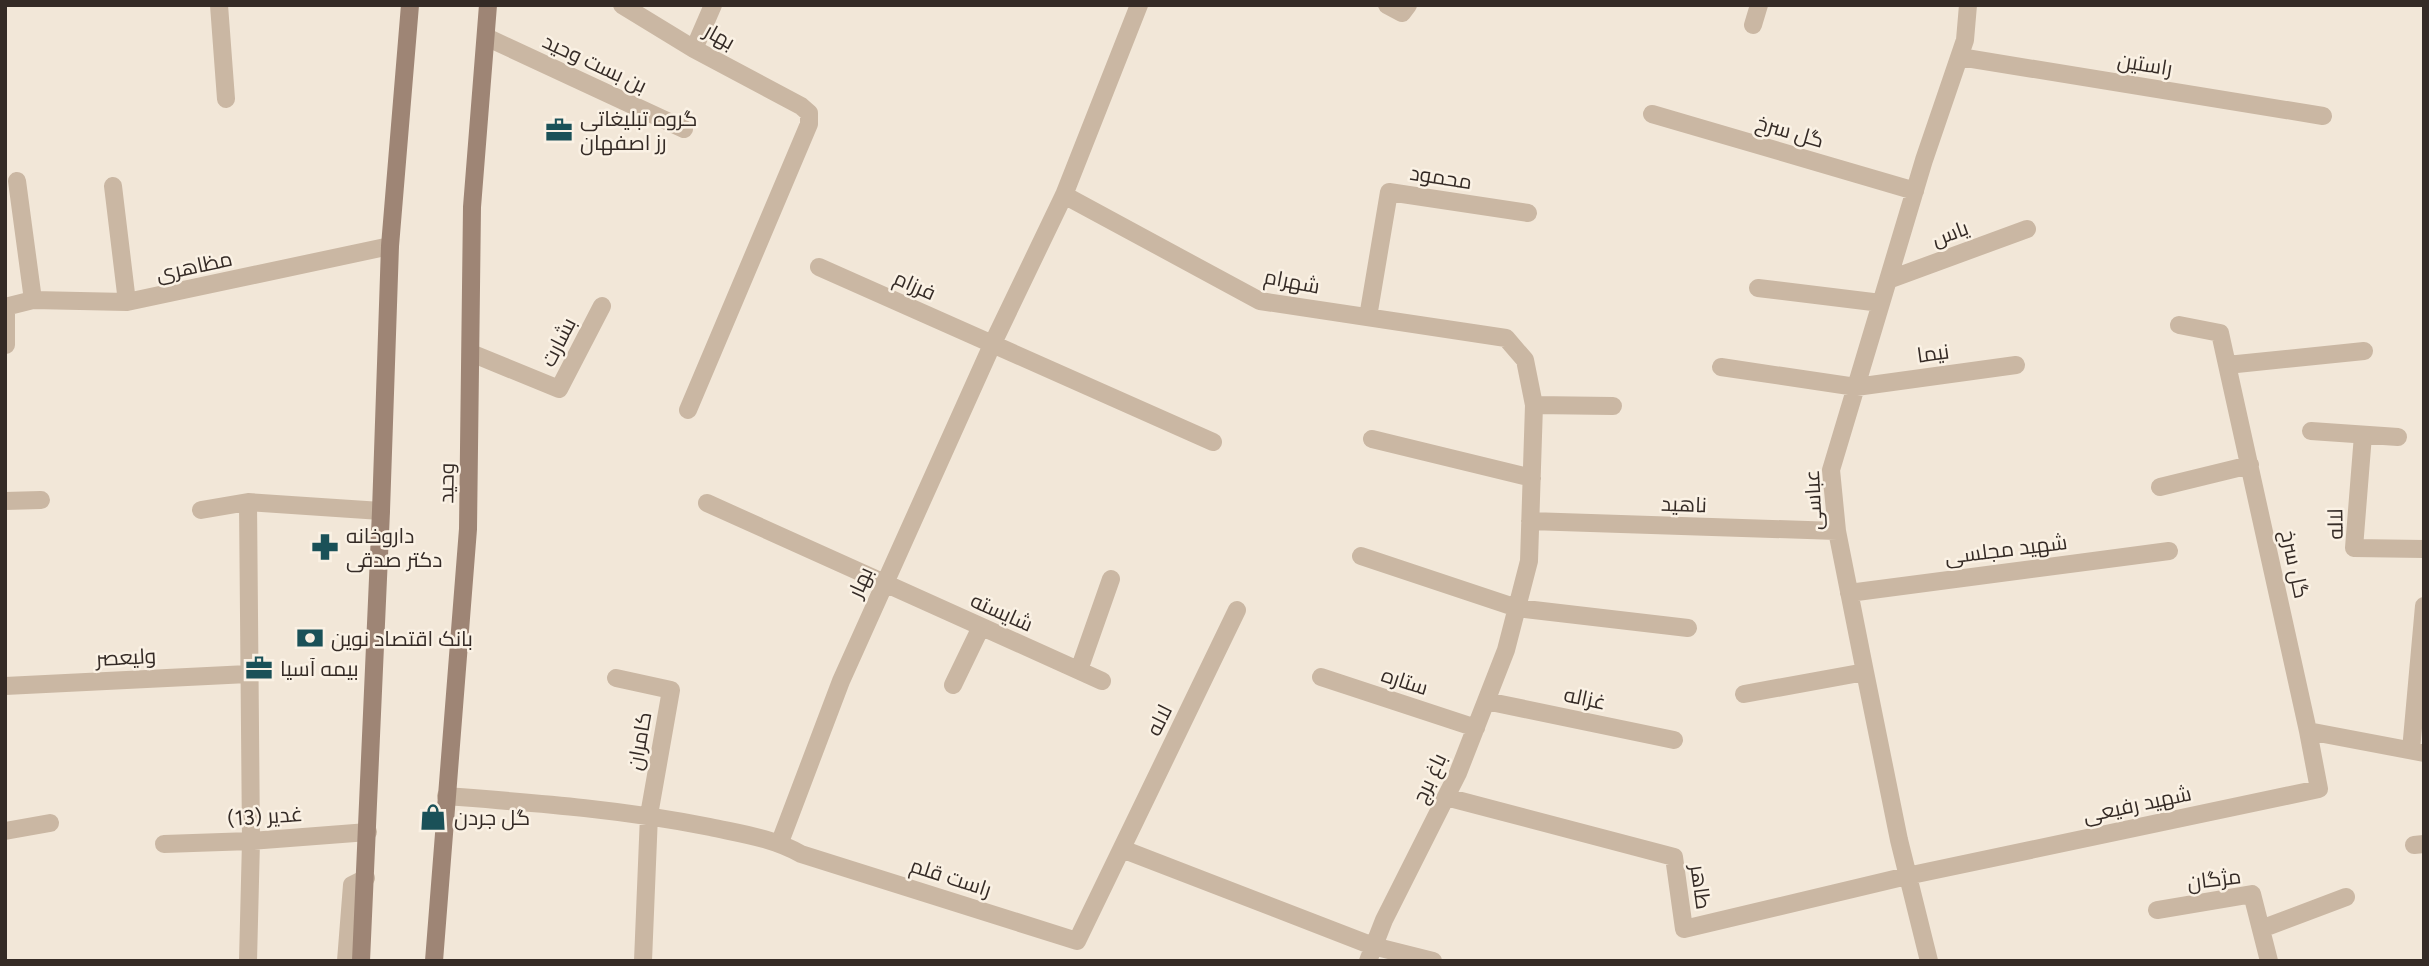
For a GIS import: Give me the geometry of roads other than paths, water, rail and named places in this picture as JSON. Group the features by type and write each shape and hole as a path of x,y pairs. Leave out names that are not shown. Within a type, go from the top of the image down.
{"main road":[{"path":"361,961 382,511 390,246 410,5"},
{"name":"وحید","path":"434,961 468,529 472,208 488,5"}],"street":[{"path":"219,5 226,99"},
{"name":"بهار","path":"622,5 694,49 801,106 808,113 809,124 688,410"},
{"path":"694,49 713,5"},
{"name":"بهار","path":"780,842 841,681 992,345 1064,195 1139,5"},
{"path":"1387,5 1402,13 1408,5"},
{"path":"1753,25 1759,5"},
{"name":"عباسی","path":"1929,961 1908,876 1849,593 1837,531 1831,470 1915,191 1960,57 1965,40 1968,5"},
{"name":"بن بست وحید","path":"486,37 684,130"},
{"name":"راستین","path":"1960,57 2323,116"},
{"name":"گل سرخ","path":"1652,114 1915,191"},
{"path":"17,181 33,300"},
{"path":"113,186 127,302"},
{"name":"محمود","path":"1368,317 1389,192 1528,213"},
{"name":"شهرام","path":"1064,195 1259,301 1506,338 1525,360"},
{"name":"یاس","path":"1888,280 2027,229"},
{"name":"مظاهری","path":"6,307 33,300 127,302 390,246"},
{"name":"فرزام","path":"819,267 992,345"},
{"path":"1758,288 1881,303"},
{"name":"بشارت","path":"471,353 559,389 602,306"},
{"path":"6,307 6,345"},
{"name":"گل سرخ","path":"2179,325 2221,333 2308,731"},
{"path":"992,345 1213,442"},
{"path":"2227,365 2364,351"},
{"name":"باغ برج","path":"1371,954 1384,920 1446,797 1476,728 1506,650 1517,608 1529,561 1532,478 1534,405 1525,360"},
{"name":"نیما","path":"1721,367 1856,387 2016,365"},
{"path":"1534,405 1613,405"},
{"path":"2311,431 2398,437"},
{"name":"لاله","path":"2363,435 2354,548 2424,549"},
{"path":"1372,439 1532,478"},
{"path":"2160,487 2250,466"},
{"path":"5,500 41,500"},
{"path":"201,510 248,502 382,511"},
{"path":"248,502 251,841 248,961"},
{"path":"707,503 884,584"},
{"name":"ناهید","path":"1530,521 1837,531"},
{"name":"شهید مجلسی","path":"1849,593 2169,551"},
{"path":"1361,556 1517,608 1688,628"},
{"path":"1079,670 1111,579"},
{"name":"شایسته","path":"884,584 1101,681"},
{"path":"2308,731 2417,752 2424,606"},
{"name":"لاله","path":"1122,849 1237,610"},
{"path":"953,684 981,627"},
{"path":"1744,694 1865,672"},
{"name":"ولیعصر","path":"5,686 248,674"},
{"name":"ستاره","path":"1321,677 1476,728"},
{"name":"کامران","path":"616,678 671,690 649,815"},
{"name":"غزاله","path":"1486,701 1674,740"},
{"name":"شهید رفیعی","path":"1908,876 2319,789 2308,731"},
{"name":"راست قلم","path":"446,796 598,808 649,815 780,842 801,854 1077,942 1122,849"},
{"name":"طاهر","path":"1446,797 1674,857 1684,929 1908,876"},
{"path":"643,961 649,815"},
{"path":"5,831 50,823"},
{"name":"غدیر (13)","path":"164,844 251,841 368,832"},
{"path":"1122,849 1371,954 1433,961"},
{"path":"346,961 352,885 366,878"},
{"name":"مژگان","path":"2157,910 2252,894 2269,961"},
{"path":"2261,929 2346,897"}],"place":[{"name":"گروه تبلیغاتی رز اصفهان","path":"559,130"},
{"name":"داروخانه دکتر صدقی","path":"325,547"},
{"name":"بانک اقتصاد نوین","path":"310,638"},
{"name":"بیمه آسیا","path":"259,668"},
{"name":"گل جردن","path":"433,817"}]}
